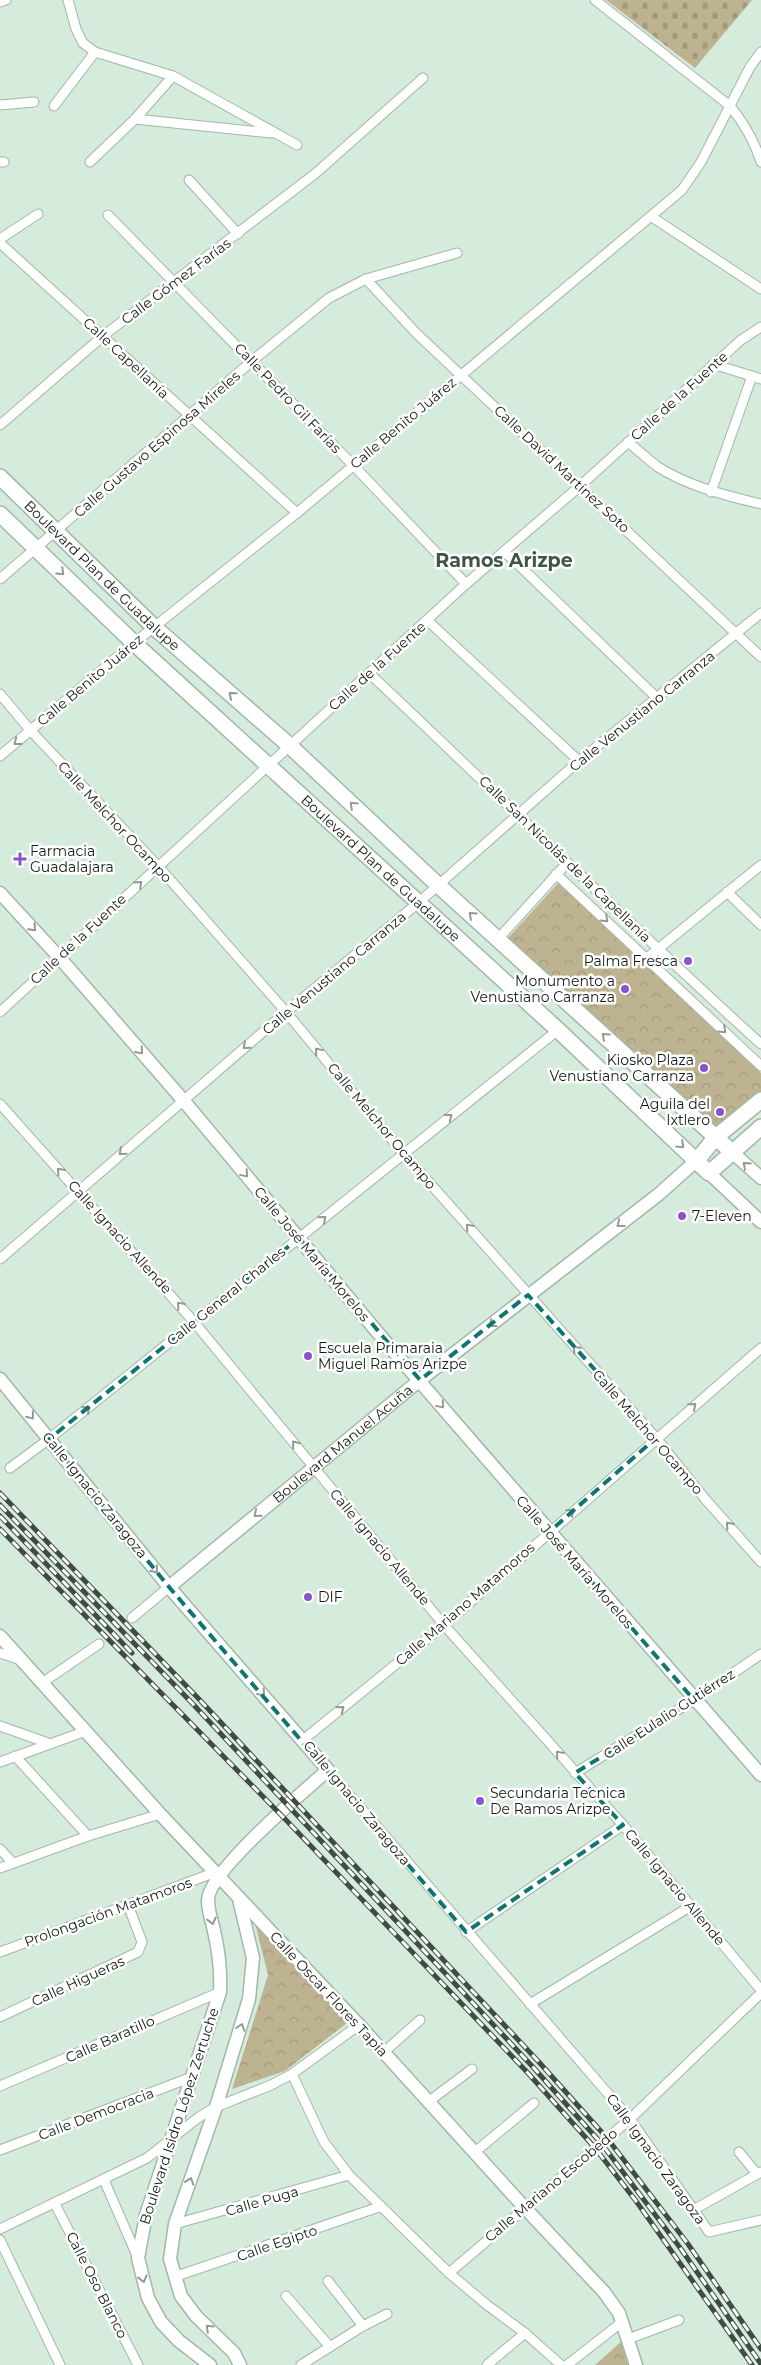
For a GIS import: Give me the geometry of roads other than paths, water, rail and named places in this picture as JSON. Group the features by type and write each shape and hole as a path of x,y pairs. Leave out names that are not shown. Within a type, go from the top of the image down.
{"main road":[{"name":"Boulevard Plan de Guadalupe","path":"0,477 57,530 154,627 290,746 438,885 732,1152"},
{"name":"Boulevard Plan de Guadalupe","path":"0,514 134,642 558,1030 709,1173"},
{"name":"Boulevard Manuel Acuña","path":"697,1160 716,1137 761,1100"},
{"path":"709,1173 761,1127"}],"street":[{"path":"0,2 6,0"},
{"path":"68,0 76,29 83,43 95,52 173,76 297,145"},
{"path":"595,0 730,106 744,123 756,146 761,162"},
{"path":"54,106 95,52"},
{"name":"Calle Benito Juárez","path":"0,756 134,642 297,512 682,190 701,162 750,67 761,52"},
{"path":"90,162 135,119 173,76"},
{"name":"Calle Gómez Farías","path":"0,425 103,336 175,283 316,173 422,78"},
{"path":"0,104 34,102"},
{"path":"135,119 275,133"},
{"name":"Calle Gómez Farías","path":"189,180 238,234"},
{"path":"0,241 38,214"},
{"name":"Calle Pedro Gil Farías","path":"108,215 353,465 466,584"},
{"path":"652,217 761,289"},
{"name":"Calle Capellanía","path":"0,241 189,416 297,512"},
{"name":"Calle Gustavo Espinosa Mireles","path":"0,579 329,298 366,279 457,253"},
{"name":"Calle David Martínez Soto","path":"366,279 398,315 761,656"},
{"name":"Calle de la Fuente","path":"0,1012 466,584 580,486 741,340 761,328"},
{"path":"714,364 761,379"},
{"path":"711,492 752,376"},
{"path":"628,442 657,466 711,492 761,504"},
{"path":"504,551 656,697"},
{"name":"Calle Venustiano Carranza","path":"0,1259 286,1012 418,903 579,760 761,613"},
{"path":"427,620 579,760"},
{"name":"Calle San Nicolás de la Capellanía","path":"369,672 519,814 567,863 761,1044"},
{"name":"Calle Melchor Ocampo","path":"0,694 31,731 158,866 286,1012 403,1153 656,1438 706,1500 761,1562"},
{"path":"498,939 567,863"},
{"path":"647,958 761,864"},
{"name":"Calle San Nicolás de la Capellanía","path":"556,874 761,1066"},
{"name":"Calle José María Morelos","path":"0,892 183,1100 389,1346 761,1775"},
{"path":"727,892 761,925"},
{"path":"588,904 600,894"},
{"path":"683,993 695,983"},
{"name":"Calle General Charles","path":"10,1468 49,1439 558,1030"},
{"path":"737,1044 749,1034"},
{"name":"Calle Ignacio Allende","path":"0,1104 194,1322 444,1624 623,1825 761,1992"},
{"name":"Boulevard Plan de Guadalupe","path":"732,1152 761,1178"},
{"name":"Boulevard Manuel Acuña","path":"132,1618 420,1380 659,1194 697,1160"},
{"name":"Boulevard Plan de Guadalupe","path":"709,1173 761,1222"},
{"name":"Calle Mariano Matamoros","path":"303,1740 444,1624 761,1348"},
{"name":"Calle Ignacio Zaragoza","path":"0,1379 169,1587 630,2119 695,2209 709,2232 761,2220"},
{"name":"Calle Oscar Flores Tapia","path":"0,1636 160,1814 359,2025 604,2292 614,2305 622,2322 636,2365"},
{"path":"42,1683 99,1644"},
{"path":"0,1653 23,1661"},
{"name":"Calle Eulalio Gutiérrez","path":"575,1773 694,1700 761,1654"},
{"path":"0,1726 48,1743"},
{"path":"0,1762 48,1743 86,1731"},
{"path":"15,1756 88,1836"},
{"path":"218,1874 328,1770"},
{"path":"0,1868 88,1836 160,1814"},
{"path":"466,1932 623,1825"},
{"path":"0,1848 13,1863"},
{"name":"Prolongación Matamoros","path":"0,1952 218,1874"},
{"name":"Boulevard Isidro López Zertuche","path":"210,2365 179,2341 158,2317 148,2298 138,2258 146,2215 220,1992 220,1962 208,1901 210,1889 218,1874"},
{"path":"238,1896 251,1943 254,1969 247,2006 216,2107 175,2224 170,2253 174,2277 180,2296 229,2347 240,2365"},
{"name":"Calle Higueras","path":"0,2017 138,1952 142,1942 128,1905"},
{"path":"530,2004 691,1906"},
{"name":"Calle Baratillo","path":"0,2086 220,1992"},
{"name":"Calle Mariano Escobedo","path":"449,2273 524,2207 630,2119 761,1992"},
{"path":"384,2052 420,2020"},
{"path":"0,2229 147,2158 171,2141 189,2124 216,2107 271,2085 292,2074 359,2025"},
{"path":"428,2102 472,2069"},
{"path":"292,2074 324,2142 349,2175 379,2207 449,2273 487,2306 525,2333 562,2365"},
{"name":"Calle Democracia","path":"1,2149 192,2077"},
{"path":"474,2152 534,2103"},
{"path":"695,2209 759,2173 739,2152"},
{"name":"Calle Puga","path":"175,2224 349,2175"},
{"path":"104,2180 138,2258"},
{"name":"Calle Oso Blanco","path":"55,2204 138,2365"},
{"name":"Calle Egipto","path":"174,2277 379,2207"},
{"path":"0,2240 60,2365"},
{"path":"328,2281 363,2326"},
{"path":"286,2296 330,2346"},
{"path":"301,2365 363,2326 387,2314"},
{"path":"628,2339 679,2320"},
{"path":"567,2365 622,2322"},
{"path":"487,2365 525,2333"}],"railway":[{"path":"0,1493 197,1697 538,2061 607,2138 688,2244 761,2349"},
{"path":"0,1505 191,1702 532,2066 601,2143 681,2249 761,2364"},
{"path":"0,1516 132,1653"},
{"path":"0,1529 286,1820 527,2072 595,2148 636,2201 752,2365"}],"place":[{"name":"Farmacia Guadalajara","path":"20,859"},
{"name":"Palma Fresca","path":"688,961"},
{"name":"Monumento a Venustiano Carranza","path":"625,989"},
{"name":"Kiosko Plaza Venustiano Carranza","path":"704,1068"},
{"name":"Aguila del Ixtlero","path":"720,1112"},
{"name":"7-Eleven","path":"682,1216"},
{"name":"Escuela Primaraia Miguel Ramos Arizpe","path":"308,1356"},
{"name":"DIF","path":"308,1597"},
{"name":"Secundaria Tecnica De Ramos Arizpe","path":"480,1801"}],"district":[{"name":"Ramos Arizpe","path":"504,560"}]}
